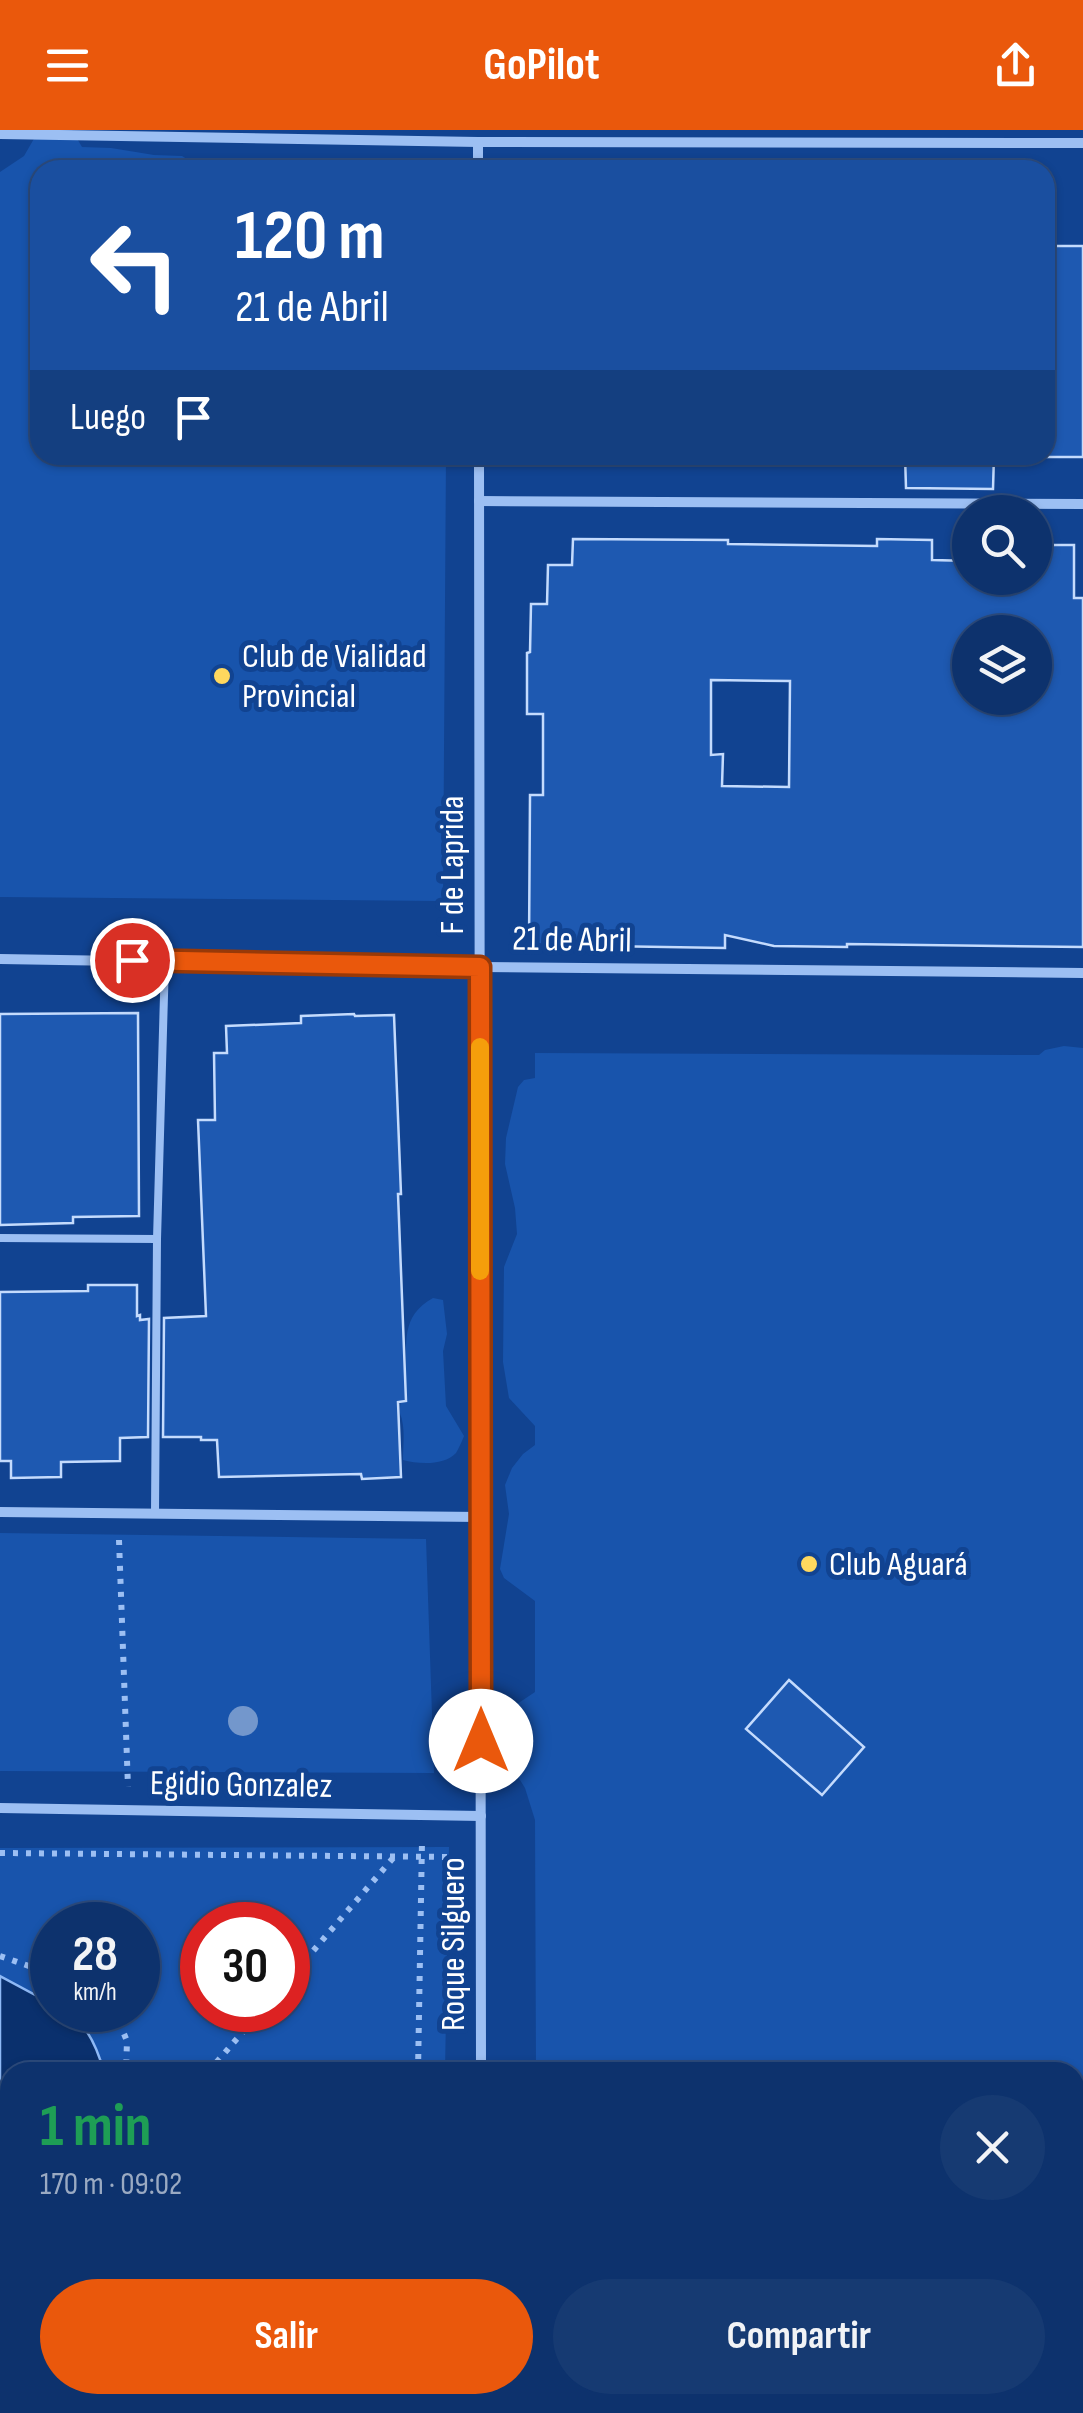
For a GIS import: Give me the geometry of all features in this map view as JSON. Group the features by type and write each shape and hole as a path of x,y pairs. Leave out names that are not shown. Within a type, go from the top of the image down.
{"street":[{"path":"0,134 478,142 1083,144"},
{"path":"478,142 478,160"},
{"name":"F de Laprida","path":"479,465 481,1816"},
{"path":"479,502 1083,504"},
{"name":"21 de Abril","path":"0,959 1083,973"},
{"path":"0,1512 481,1517"},
{"name":"Egidio Gonzalez","path":"0,1808 481,1816"},
{"name":"Roque Silguero","path":"481,1816 481,2062"}],"lane":[{"path":"156,1513 157,1239 165,961"},
{"path":"0,1238 157,1239"}],"path":[{"path":"118,1514 128,1810"},
{"path":"418,2062 422,1815"},
{"path":"0,1853 481,1858"},
{"path":"310,1954 394,1856"},
{"path":"0,1956 30,1966"},
{"path":"123,2032 126,2062"},
{"path":"217,2062 243,2032"}],"shaded area":[{"name":"Club de Vialidad Provincial","path":"39,130 72,130 82,147 182,156 188,160 30,160 30,465 446,465 443,901 0,897 0,172 24,156"},
{"name":"Club Aguará","path":"1083,1048 1083,2062 536,2062 535,1820 525,1788 515,1772 505,1727 517,1704 535,1692 535,1601 504,1578 500,1569 509,1514 505,1485 512,1468 535,1445 535,1426 509,1398 503,1362 504,1267 517,1234 505,1164 506,1138 518,1087 524,1080 535,1078 535,1053 1039,1055 1045,1050"},
{"path":"433,1298 443,1300 447,1334 443,1351 446,1406 464,1436 451,1457 438,1462 416,1462 403,1460 400,1408 406,1379 406,1342 415,1313"},
{"path":"0,1533 426,1539 434,1773 0,1771"},
{"path":"449,1847 445,2062 0,2062 0,1848"},
{"path":"0,1976 30,1992 30,2032 87,2032 100,2062 0,2062"}],"building":[{"path":"1055,246 1083,246 1083,457 1055,457"},
{"path":"905,465 994,465 993,489 906,488"},
{"path":"573,539 877,546 877,539 932,540 932,560 952,561 952,595 1052,595 1052,545 1074,545 1074,598 1083,598 1083,947 774,946 725,935 725,948 529,948 530,795 543,795 543,714 527,714 527,653 531,604 547,604 548,565 572,565","holes":["711,680 790,681 789,787 722,786 723,754 711,755"]},
{"path":"138,1013 139,1216 73,1217 73,1223 0,1225 0,1014"},
{"path":"394,1015 406,1401 398,1402 401,1477 219,1477 217,1440 163,1437 164,1318 206,1316 198,1120 215,1120 214,1053 227,1053 226,1026 301,1023 301,1016"},
{"path":"88,1285 137,1285 137,1316 140,1320 149,1319 148,1437 120,1438 120,1461 61,1462 61,1477 11,1478 11,1461 0,1461 0,1292 88,1291"},
{"path":"789,1680 864,1747 822,1795 746,1729"}],"slow traffic":[{"path":"480,1047 480,1271"}],"place":[{"name":"Club de Vialidad Provincial","path":"222,676"},
{"name":"Club Aguará","path":"809,1564"}],"route":[{"path":"132,960 480,967 481,1741"}]}
